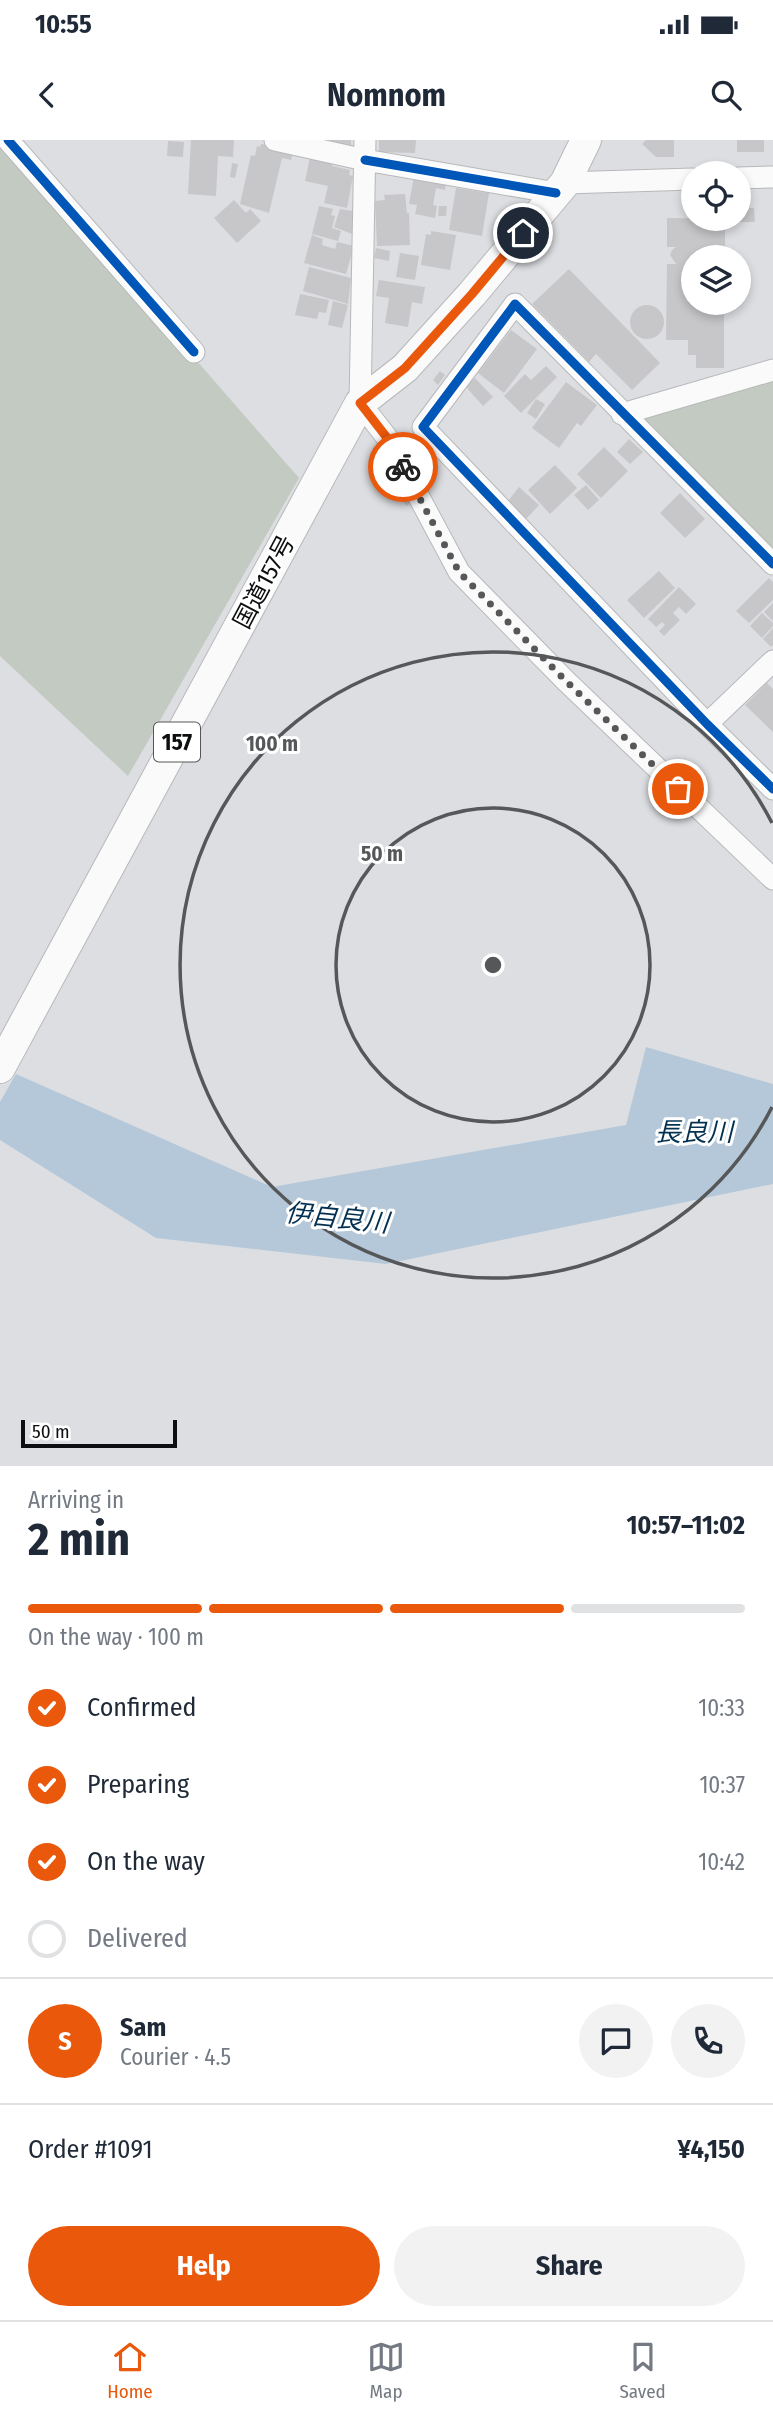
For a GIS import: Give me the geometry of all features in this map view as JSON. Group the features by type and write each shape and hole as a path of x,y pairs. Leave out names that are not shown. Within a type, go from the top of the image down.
{"highway":[{"name":"国道157号","path":"0,1068 357,410 405,368 472,294 561,188 586,140"}],"street":[{"path":"8,140 194,352"},
{"path":"275,140 365,150 561,188 681,180"},
{"path":"365,150 357,410 388,439 459,572 576,690 773,879"},
{"path":"751,178 773,177"},
{"path":"773,564 514,304 423,427 707,724 773,789"},
{"path":"622,414 773,370"},
{"path":"707,724 773,661"}],"shaded area":[{"path":"0,140 4,140 299,478 128,776 0,656"},
{"path":"773,380 773,552 644,421 646,413"}],"water":[{"name":"長良川","path":"646,1047 773,1084 773,1184 386,1264 156,1238 0,1140 0,1102 16,1074 272,1187 626,1125"}],"building":[{"path":"191,140 234,140 233,157 218,156 216,196 188,194"},
{"path":"330,140 351,140 351,145 330,145"},
{"path":"379,140 416,140 415,153 379,152"},
{"path":"646,140 674,140 674,157 656,157 642,144"},
{"path":"737,140 764,140 764,152 737,152"},
{"path":"168,141 184,142 183,157 167,156"},
{"path":"261,144 294,149 291,160 282,158 269,213 240,204 251,155 255,156 257,146 260,147"},
{"path":"311,152 334,157 332,166 350,170 349,175 353,176 347,208 324,203 328,186 305,181"},
{"path":"232,163 238,164 235,178 230,177"},
{"path":"414,176 446,182 445,190 436,188 433,205 437,206 435,218 415,214 417,205 409,204"},
{"path":"456,188 489,193 482,236 449,230"},
{"path":"405,194 409,213 410,245 377,246 375,201 385,200 384,195"},
{"path":"234,200 246,213 250,209 261,221 237,243 214,218"},
{"path":"319,206 333,209 331,215 335,216 332,228 341,231 338,241 312,234"},
{"path":"439,206 447,206 446,216 438,216"},
{"path":"751,208 754,208 755,222 751,222"},
{"path":"340,209 353,211 352,234 334,227"},
{"path":"667,218 681,218 681,231 725,231 725,245 681,245 681,315 724,315 724,368 696,368 696,355 688,355 688,340 666,340 667,264 676,264 670,255 676,247 667,247"},
{"path":"431,231 456,235 450,270 421,265 426,234 431,235"},
{"path":"312,235 323,239 322,245 335,249 337,242 354,246 346,274 304,263"},
{"path":"376,248 390,251 389,261 374,258"},
{"path":"400,253 419,256 415,280 396,277"},
{"path":"309,267 351,278 348,304 303,291"},
{"path":"569,269 660,363 632,390 596,354 589,362 532,304"},
{"path":"379,280 425,287 422,304 412,302 408,327 385,323 389,298 376,296"},
{"path":"300,294 329,300 326,313 319,312 317,319 295,315"},
{"path":"333,301 348,305 342,328 328,325"},
{"path":"647,305 659,310 664,322 659,334 647,339 635,334 630,322 635,310"},
{"path":"511,330 537,349 504,393 478,373"},
{"path":"546,366 557,377 521,413 504,396 525,374 531,380"},
{"path":"440,371 445,375 438,385 433,380"},
{"path":"475,378 493,397 483,406 466,387"},
{"path":"566,382 597,405 581,426 577,423 559,448 532,428"},
{"path":"536,399 545,404 536,419 527,413"},
{"path":"629,439 643,452 630,464 617,452"},
{"path":"604,447 628,471 601,498 577,474"},
{"path":"555,465 577,488 550,514 528,490"},
{"path":"405,482 418,497 407,506 394,491"},
{"path":"586,485 599,500 588,510 574,495"},
{"path":"519,487 539,505 526,519 508,501"},
{"path":"680,493 705,519 685,538 660,513"},
{"path":"659,571 675,588 644,618 627,600"},
{"path":"769,578 773,582 773,600 749,623 736,611"},
{"path":"679,587 696,604 686,614 679,607 673,613 680,620 664,636 659,631 665,625 662,622 656,627 648,619"},
{"path":"773,603 773,621 764,612"},
{"path":"762,613 773,626 762,638 750,626"},
{"path":"773,628 773,645 771,647 763,639"},
{"path":"767,683 773,689 773,732 745,705"}],"cycle path":[{"path":"8,140 194,352"},
{"path":"365,160 556,193"},
{"path":"773,564 515,304 423,427 707,724 773,789"}],"way so far":[{"path":"403,467 459,572 566,681 678,789"}],"route":[{"path":"403,467 388,439 360,403 405,368 523,233"}],"water label":[{"name":"伊自良川","path":"337,1218"}]}
